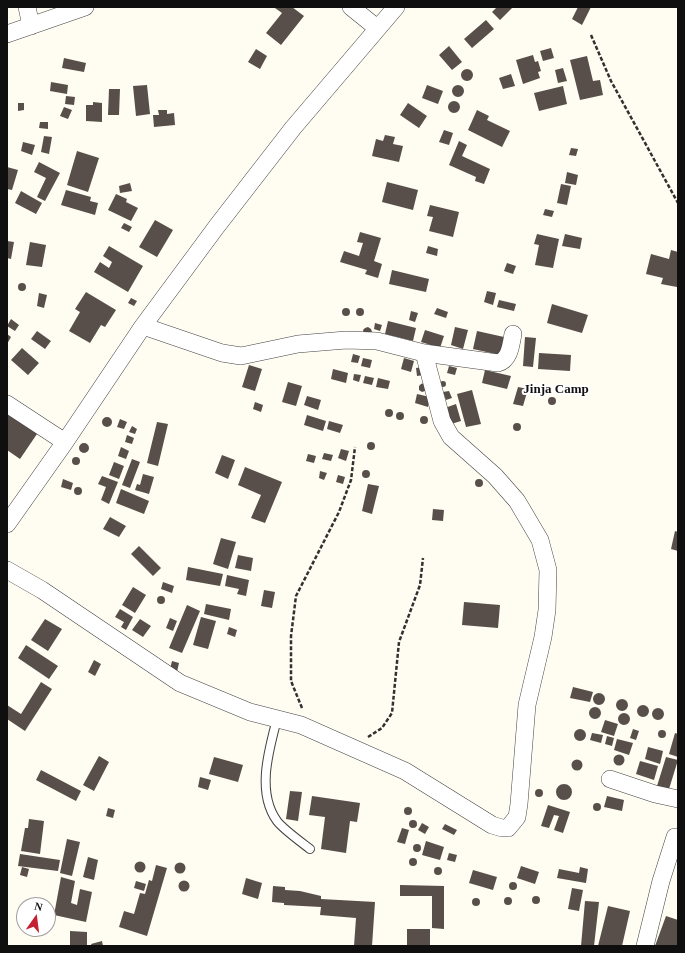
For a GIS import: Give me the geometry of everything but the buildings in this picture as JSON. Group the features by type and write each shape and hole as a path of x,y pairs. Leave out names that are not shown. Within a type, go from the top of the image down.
{"street":[{"path":"27,7 31,26"},
{"path":"7,34 85,7"},
{"path":"351,7 377,28"},
{"path":"7,524 65,442 143,326 217,226 288,134 396,7"},
{"path":"143,326 222,353 241,356 298,344 346,340 377,342 424,353 498,363 504,362 507,358 514,334"},
{"path":"7,570 42,590 180,683 250,712 310,729 405,771 492,825 508,828 517,817 527,705 543,637 547,610 548,570 540,540 518,501 495,476 451,437 442,421 424,353"},
{"path":"7,404 65,442"},
{"path":"610,779 655,794 678,799"},
{"path":"645,946 661,881 677,833"}],"lane":[{"path":"277,719 270,744 265,777 270,808 277,822 310,849"}],"path":[{"path":"591,35 611,81 678,203"},
{"path":"310,729 291,681 290,636 296,596 339,512 351,480 355,447"},
{"path":"345,745 372,736 382,728 392,713 399,642 420,585 423,558"}],"district":[{"name":"Jinja Camp","path":"556,390"}]}
